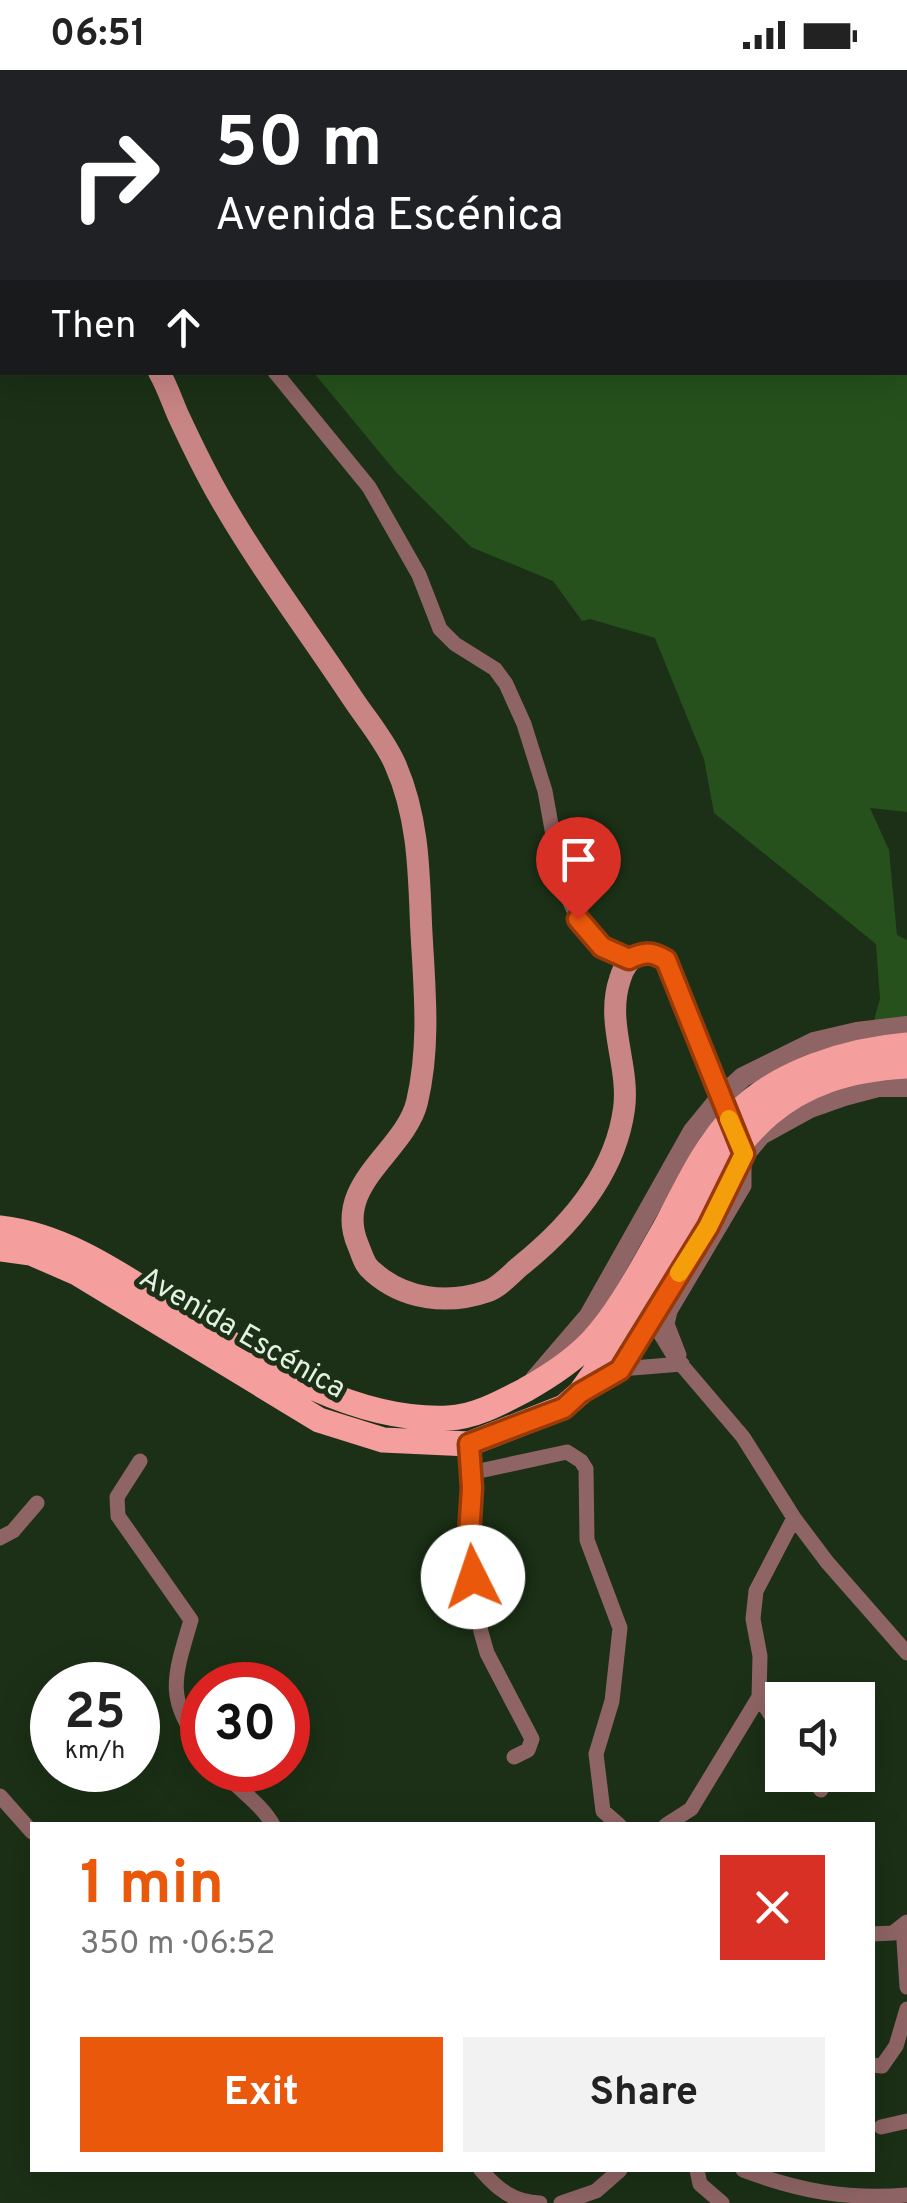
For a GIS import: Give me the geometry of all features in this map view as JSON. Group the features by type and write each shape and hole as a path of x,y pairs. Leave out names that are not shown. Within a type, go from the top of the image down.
{"main road":[{"path":"161,375 220,497 394,763 413,817 427,1048 416,1107 362,1182 355,1204 352,1233 367,1268 390,1286 416,1296 444,1299 491,1290 552,1242 590,1193 614,1143 624,1110 615,1000 629,959 644,952 666,960 744,1154"},
{"path":"580,1393 640,1308 703,1157 737,1113 771,1088 808,1069 854,1053 907,1045"},
{"path":"0,1228 29,1232 92,1256 316,1390 382,1413 450,1418 500,1404 551,1376 591,1342 756,1122 799,1092 815,1086 878,1068 907,1066"},
{"name":"Avenida Escénica","path":"0,1249 32,1253 76,1273 319,1420 384,1440 469,1444 564,1408 580,1393"}],"street":[{"path":"277,375 369,487 419,575 440,629 455,644 496,669 506,684 524,724 545,791 566,894 578,919 602,947 629,959"},
{"path":"527,1389 589,1316 693,1131 720,1098 743,1077 814,1042 907,1026"},
{"path":"620,1370 708,1227 744,1154 761,1135 810,1108 878,1087 907,1087"},
{"path":"682,1364 667,1324 670,1312 744,1186 744,1154"},
{"path":"652,1320 662,1340 743,1438 794,1518 907,1652"},
{"path":"580,1393 620,1370 682,1364"},
{"path":"469,1444 472,1488 468,1552 481,1632 532,1739 528,1750 514,1757"},
{"path":"470,1472 568,1452 586,1469 588,1540 620,1628 612,1700 596,1754 603,1811 616,1822"},
{"path":"140,1460 118,1497 118,1516 191,1620 178,1663 176,1701 180,1713"},
{"path":"0,1538 13,1532 37,1503"},
{"path":"671,1822 691,1809 759,1697 760,1656 753,1619 756,1590 794,1518"},
{"path":"759,1697 765,1706"},
{"path":"242,1792 270,1822"},
{"path":"0,1796 30,1830"},
{"path":"875,1934 893,1933 905,1924"},
{"path":"905,1924 907,1987"},
{"path":"875,2065 882,2066 896,2046 907,2009"},
{"path":"881,2127 907,2121"},
{"path":"484,2172 494,2185 520,2202 540,2203"},
{"path":"561,2203 596,2190 618,2172"},
{"path":"697,2172 700,2184 722,2203"},
{"path":"748,2172 788,2187 864,2199 907,2195"}],"green space":[{"path":"316,375 907,375 907,812 870,808 889,850 897,935 907,940 907,1047 868,1041 880,999 876,944 714,813 704,759 655,638 590,619 582,621 553,581 471,547 395,471"}],"slow traffic":[{"path":"679,1273 708,1227 744,1154 729,1119"}],"route":[{"path":"473,1577 468,1552 472,1488 469,1444 564,1408 580,1393 620,1370 708,1227 744,1154 666,960 644,952 629,959 602,947 578,919"}]}
